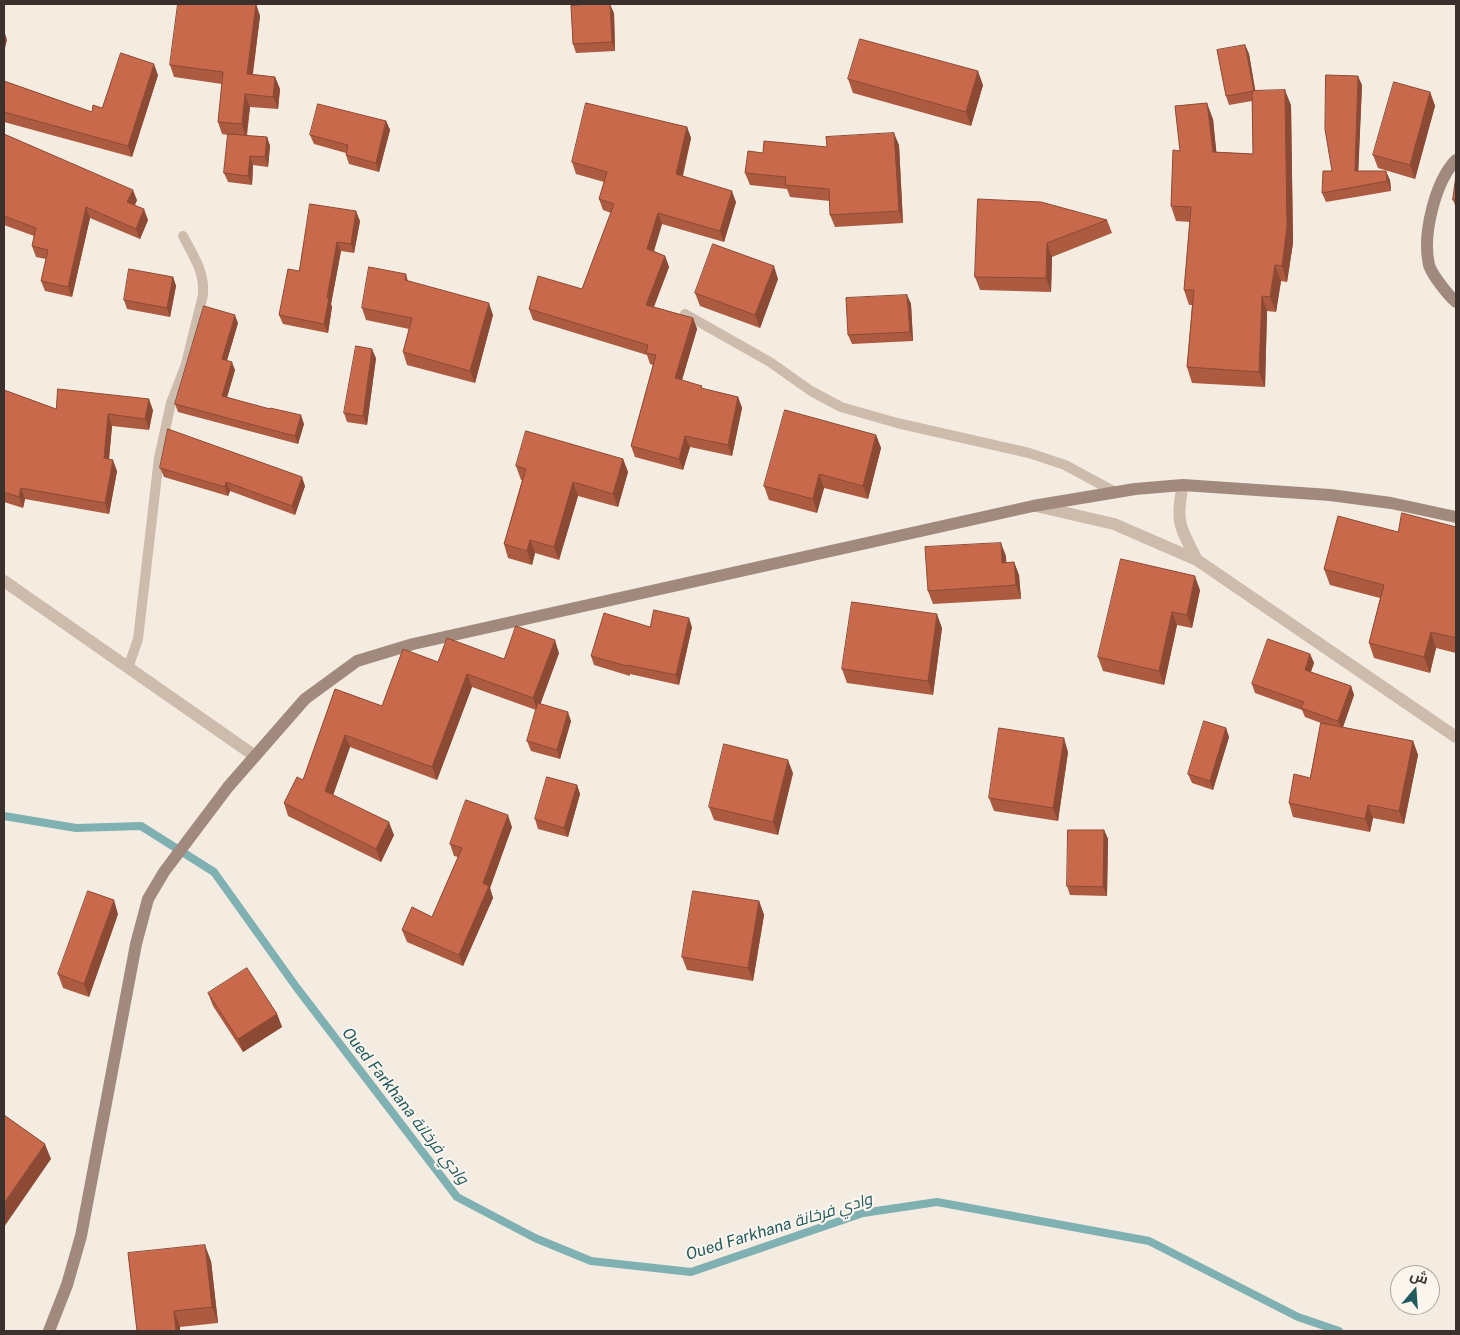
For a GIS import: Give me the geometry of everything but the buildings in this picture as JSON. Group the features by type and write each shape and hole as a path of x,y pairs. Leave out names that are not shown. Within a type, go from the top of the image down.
{"street":[{"path":"1456,160 1451,165 1432,203 1428,228 1429,266 1449,296 1456,302"},
{"path":"1183,485 1178,521 1197,560"},
{"path":"49,1331 67,1285 81,1236 136,944 148,899 164,872 228,788 305,699 357,661 413,644 1033,506 1117,492 1183,485 1330,495 1391,502 1456,517"},
{"path":"1033,506 1114,524 1157,540 1197,560 1456,737"},
{"path":"4,580 255,756"}],"lane":[{"path":"128,668 138,639 159,458 171,403 184,372 203,295 204,283 202,272 183,236"},
{"path":"685,314 770,362 811,391 841,407 897,423 1029,453 1065,465 1117,492"}],"waterway":[{"name":"Oued Farkhana وادي فرخانة","path":"4,816 76,828 141,826 214,872 297,988 457,1197 535,1238 591,1261 691,1272 863,1213 937,1202 1149,1241 1298,1317 1339,1331"}]}
